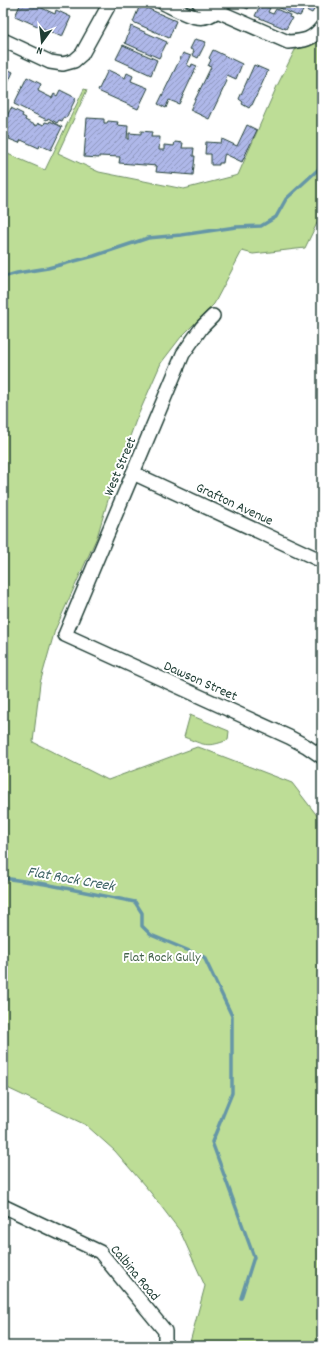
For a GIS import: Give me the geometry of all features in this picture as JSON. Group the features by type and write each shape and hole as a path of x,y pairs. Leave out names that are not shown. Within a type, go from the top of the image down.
{"street":[{"path":"3,40 50,62 63,64 74,61 82,54 110,3"},
{"path":"163,3 194,17 200,18 208,18 217,11"},
{"path":"199,3 288,42 303,42 316,35 322,27"},
{"name":"West Street","path":"65,635 183,354 202,327 213,316"},
{"name":"Grafton Avenue","path":"134,473 322,561"},
{"name":"Dawson Street","path":"65,635 289,737 322,756"},
{"name":"Calbina Road","path":"3,1206 100,1252 165,1332 165,1341"}],"green space":[{"name":"Flat Rock Gully","path":"322,38 322,213 305,248 253,254 242,251 214,304 181,337 161,363 136,420 114,480 97,537 55,630 40,683 33,742 108,780 197,747 201,748 292,783 322,822 322,1346 189,1346 205,1286 180,1231 151,1193 115,1151 86,1125 3,1086 3,152 45,170 84,89 87,90 58,153 99,172 184,189 238,175 277,86 295,50"},
{"path":"190,715 229,731 228,740 210,745 196,742 184,737"}],"building":[{"path":"21,3 31,3 55,14 56,10 71,17 62,37 15,16"},
{"path":"235,3 251,3 248,9"},
{"path":"261,3 270,8 268,12 273,14 276,9 290,15 289,17 292,18 286,29 255,16"},
{"path":"280,3 303,3 315,8 312,13 304,9 300,16 297,16 278,7"},
{"path":"140,5 176,21 169,38 133,22"},
{"path":"131,26 167,42 159,58 125,43"},
{"path":"195,39 206,42 198,58 192,55 194,51 190,49"},
{"path":"123,45 157,60 151,75 116,59"},
{"path":"213,50 242,64 236,79 227,75 225,80 227,81 209,119 190,110 211,67 208,66 211,60 209,58"},
{"path":"183,53 191,56 187,65 191,67 192,64 197,66 179,104 169,100 166,108 158,104"},
{"path":"254,65 268,71 252,105 249,108 242,104 243,102 239,99"},
{"path":"3,67 13,72 3,94"},
{"path":"108,70 125,78 127,73 133,76 131,81 148,88 138,109 98,91"},
{"path":"27,77 41,84 38,91 52,98 54,94 57,96 60,90 76,98 66,118 64,117 62,121 59,120 57,123 48,118 47,120 14,104"},
{"path":"11,108 23,114 22,116 26,118 25,120 37,126 39,123 44,125 45,122 49,123 50,121 62,127 51,150 40,145 39,148 21,140 19,143 9,139 10,137 3,133 3,124"},
{"path":"87,118 104,119 104,123 107,123 108,121 118,122 117,125 128,126 127,139 129,139 129,133 141,134 141,131 152,132 151,137 160,137 159,150 164,150 164,145 174,146 175,142 183,143 182,148 194,148 193,156 195,156 193,175 156,172 157,166 119,163 120,157 84,157"},
{"path":"247,125 257,130 242,162 225,154 223,163 219,163 219,165 211,165 211,154 205,154 206,142 221,143 222,139 237,146"}],"waterway":[{"path":"3,277 48,268 94,256 148,238 236,227 261,226 276,217 286,199 322,166"},
{"name":"Flat Rock Creek","path":"3,878 45,884 135,902 142,913 142,926 151,935 204,957 232,1016 232,1093 212,1142 254,1257 241,1298"}]}
